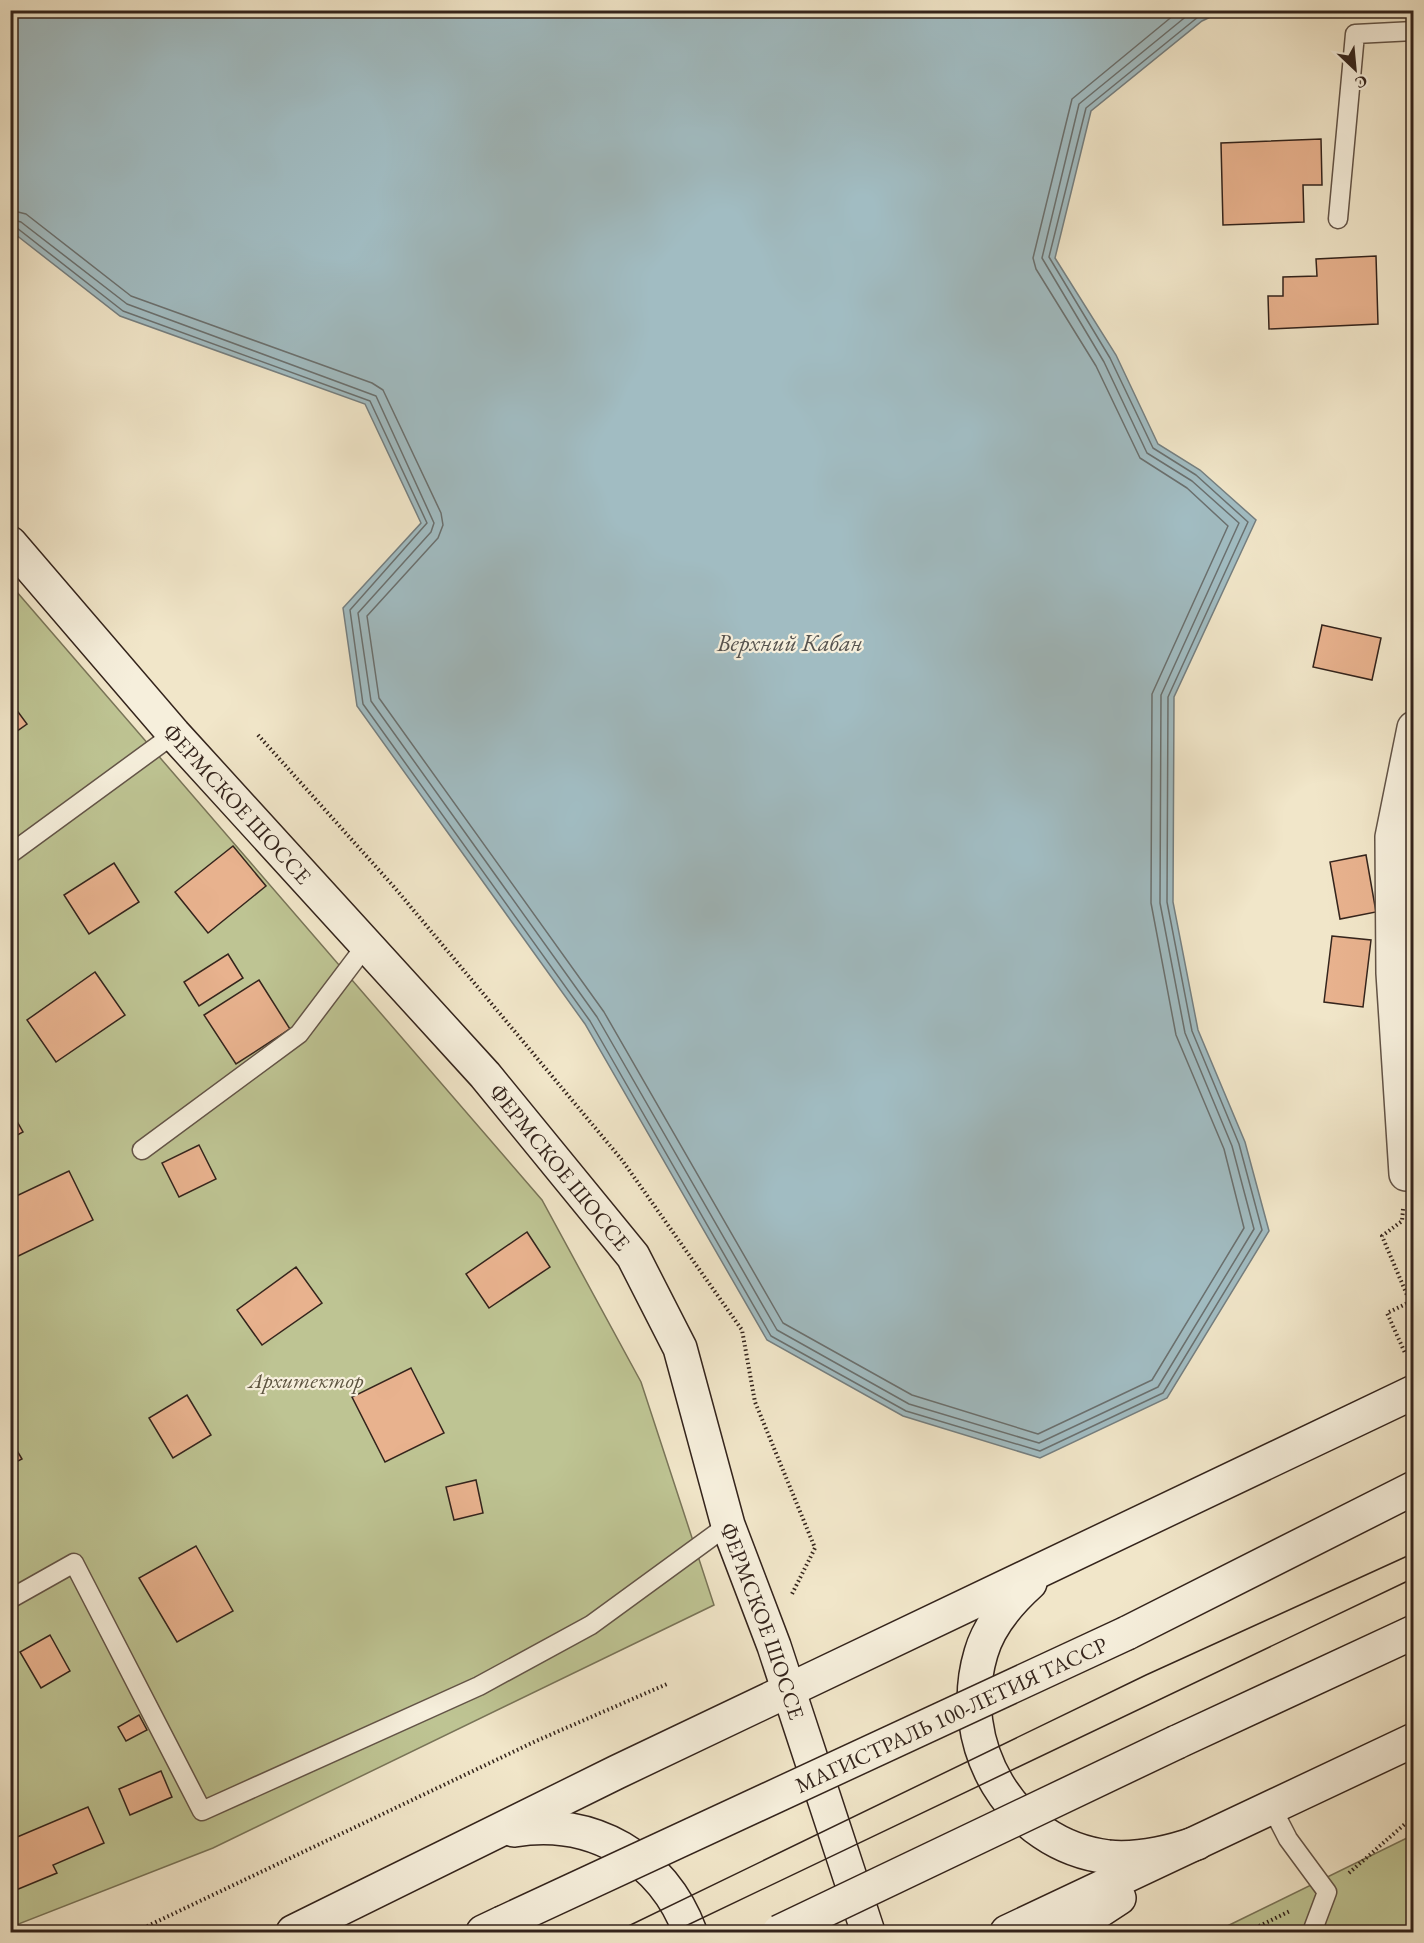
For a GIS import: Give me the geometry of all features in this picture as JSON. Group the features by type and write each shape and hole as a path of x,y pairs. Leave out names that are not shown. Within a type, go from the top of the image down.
{"main road":[{"name":"ФЕРМСКОЕ ШОССЕ","path":"10,543 174,734 485,1075 633,1256 680,1348 728,1525 788,1690 868,1932"},
{"path":"1406,1174 1393,973 1392,837 1413,728"},
{"path":"293,1932 788,1690 1061,1562 1413,1392"},
{"name":"МАГИСТРАЛЬ 100-ЛЕТИЯ ТАССР","path":"493,1928 1127,1633 1413,1488"},
{"path":"1061,1562 1035,1578 1012,1598 994,1623 981,1651 974,1681 973,1711 978,1741 988,1770 1004,1796 1025,1819 1050,1836 1077,1850 1107,1857 1138,1858 1168,1853 1197,1843"},
{"path":"780,1932 1413,1632"},
{"path":"1007,1932 1413,1740"},
{"path":"1067,1932 1261,1813"},
{"path":"477,1842 505,1831 535,1826 565,1828 595,1835 622,1847 647,1865 667,1887 683,1913 690,1932"}],"lane":[{"path":"1338,219 1355,34 1413,31"},
{"path":"10,854 174,734"},
{"path":"142,1150 299,1034 367,944"},
{"path":"10,1599 74,1563 202,1811 489,1681 591,1625 728,1525"},
{"path":"1261,1813 1288,1839 1327,1892 1312,1932"}],"path":[{"path":"1406,1174 1402,1221 1382,1236 1410,1302 1387,1313 1406,1353"},
{"path":"135,1932 536,1741 667,1684"}],"green space":[{"name":"Архитектор","path":"10,584 542,1200 641,1382 714,1605 213,1848 11,1927"},
{"path":"1413,1835 1413,1932 1215,1932"}],"water":[{"name":"Верхний Кабан","path":"10,11 1223,11 1202,21 1091,111 1055,258 1116,355 1158,444 1200,470 1256,520 1174,697 1173,902 1198,1030 1245,1142 1269,1231 1167,1398 1040,1458 903,1416 767,1340 585,1024 357,706 343,608 421,523 365,404 120,316 11,231"}],"building":[{"path":"1321,139 1322,185 1303,185 1304,222 1223,225 1221,143"},
{"path":"1376,256 1378,324 1269,329 1268,296 1283,296 1283,277 1317,276 1316,259"},
{"path":"1322,625 1381,638 1372,680 1313,667"},
{"path":"10,701 27,724 10,736"},
{"path":"233,846 266,886 208,933 175,892"},
{"path":"1366,855 1376,912 1340,919 1330,862"},
{"path":"114,863 139,902 89,934 64,895"},
{"path":"1408,904 1414,904 1414,981 1409,981"},
{"path":"1332,936 1371,940 1363,1007 1324,1002"},
{"path":"228,954 243,978 199,1006 184,982"},
{"path":"95,972 125,1015 56,1062 27,1020"},
{"path":"259,980 290,1029 236,1064 204,1015"},
{"path":"10,1109 23,1132 10,1139"},
{"path":"199,1145 216,1179 179,1197 162,1163"},
{"path":"69,1171 93,1220 10,1260 10,1199"},
{"path":"527,1232 550,1267 489,1308 466,1274"},
{"path":"296,1267 322,1303 262,1345 237,1310"},
{"path":"411,1368 444,1433 385,1462 352,1397"},
{"path":"187,1395 211,1435 173,1458 149,1418"},
{"path":"10,1439 22,1459 10,1465"},
{"path":"476,1480 483,1513 454,1520 446,1487"},
{"path":"196,1546 233,1611 177,1642 139,1578"},
{"path":"50,1635 70,1671 41,1688 20,1652"},
{"path":"139,1715 147,1730 126,1741 118,1727"},
{"path":"161,1771 172,1797 130,1815 119,1789"},
{"path":"88,1807 104,1843 53,1865 57,1873 16,1890 10,1877 10,1840"}],"tram line":[{"path":"616,1932 1146,1675 1414,1553"},
{"path":"673,1932 1414,1578"}]}
